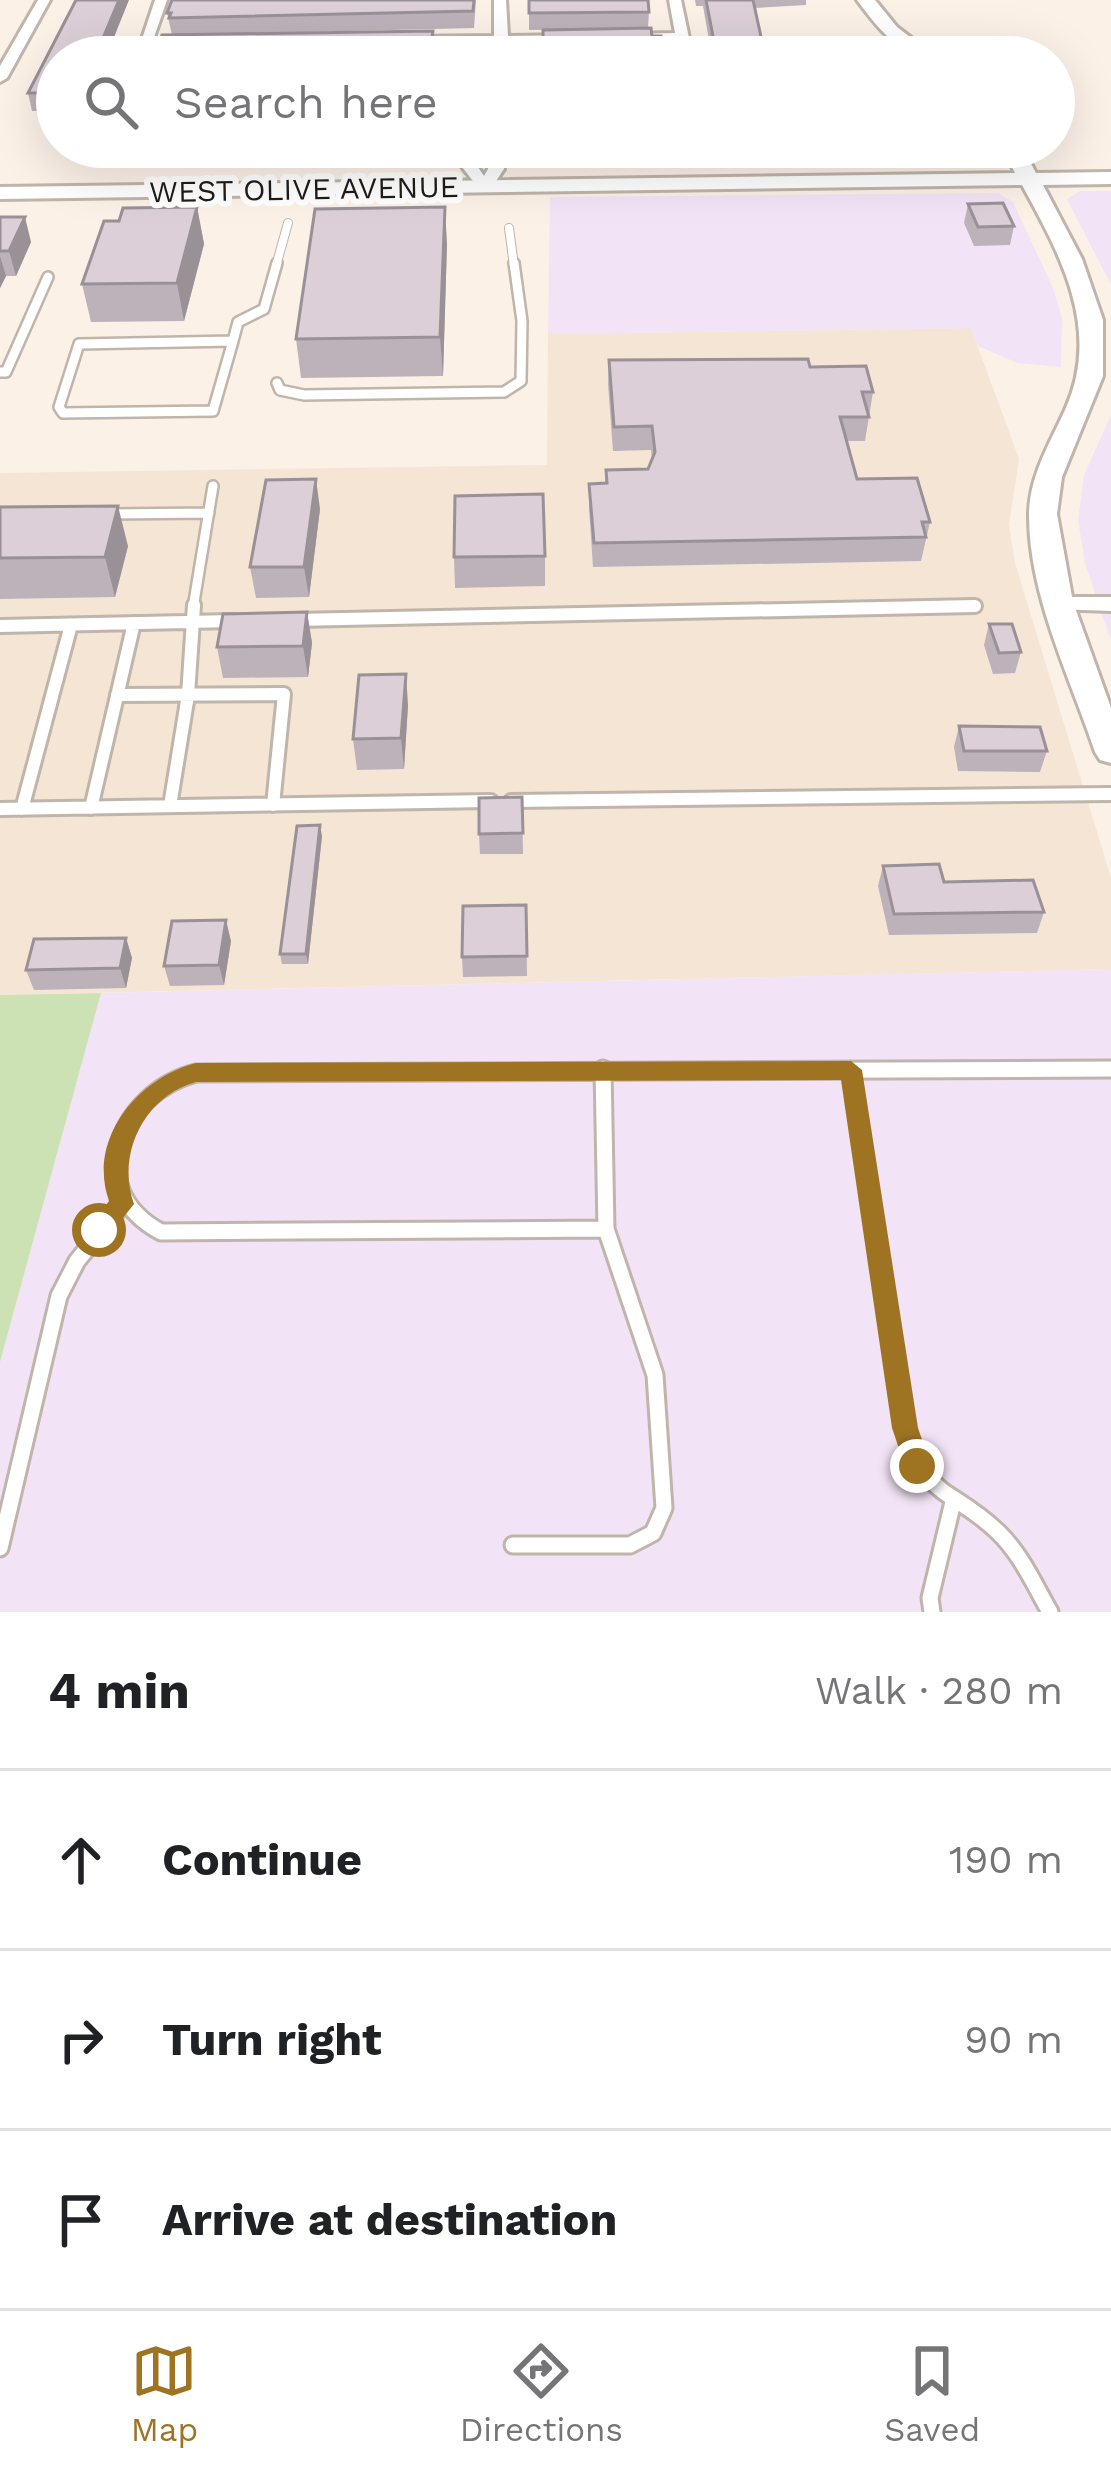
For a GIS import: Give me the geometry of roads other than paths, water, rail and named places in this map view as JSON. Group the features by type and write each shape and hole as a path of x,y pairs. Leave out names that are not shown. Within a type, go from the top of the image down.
{"main road":[{"path":"866,0 898,36"},
{"path":"1022,168 1084,292 1096,338 1091,377 1051,464 1043,494 1047,552 1111,752"},
{"name":"WEST OLIVE AVENUE","path":"0,193 1111,178"}],"street":[{"path":"0,78 44,0"},
{"path":"147,36 161,0"},
{"path":"500,0 500,36"},
{"path":"675,0 682,36"},
{"path":"471,168 485,187 496,168"},
{"path":"1062,604 1111,604"}],"lane":[{"path":"234,341 79,344 59,407 63,413 213,411 234,341 238,322 264,309 288,223"},
{"path":"277,383 280,390 304,395 504,392 514,387 521,381 522,321 509,228"},
{"path":"0,372 6,372 48,277"},
{"path":"170,806 188,695 191,622 213,486"},
{"path":"93,514 209,513"},
{"path":"285,620 975,606"},
{"path":"0,626 238,621"},
{"path":"91,808 134,623"},
{"path":"22,809 71,625"},
{"path":"117,695 284,694 273,805"},
{"path":"0,809 1111,794"},
{"path":"513,1545 630,1545 653,1533 664,1508 656,1375 606,1229 603,1069"},
{"path":"606,1229 160,1232 143,1226 122,1204 115,1183 127,1126 152,1092 171,1079 196,1073 1111,1069"},
{"path":"851,1070 905,1428 917,1466 953,1502 994,1528 1017,1552 1050,1612"},
{"path":"0,1548 59,1296 77,1261 122,1204"},
{"path":"932,1612 930,1598 953,1502"}]}
